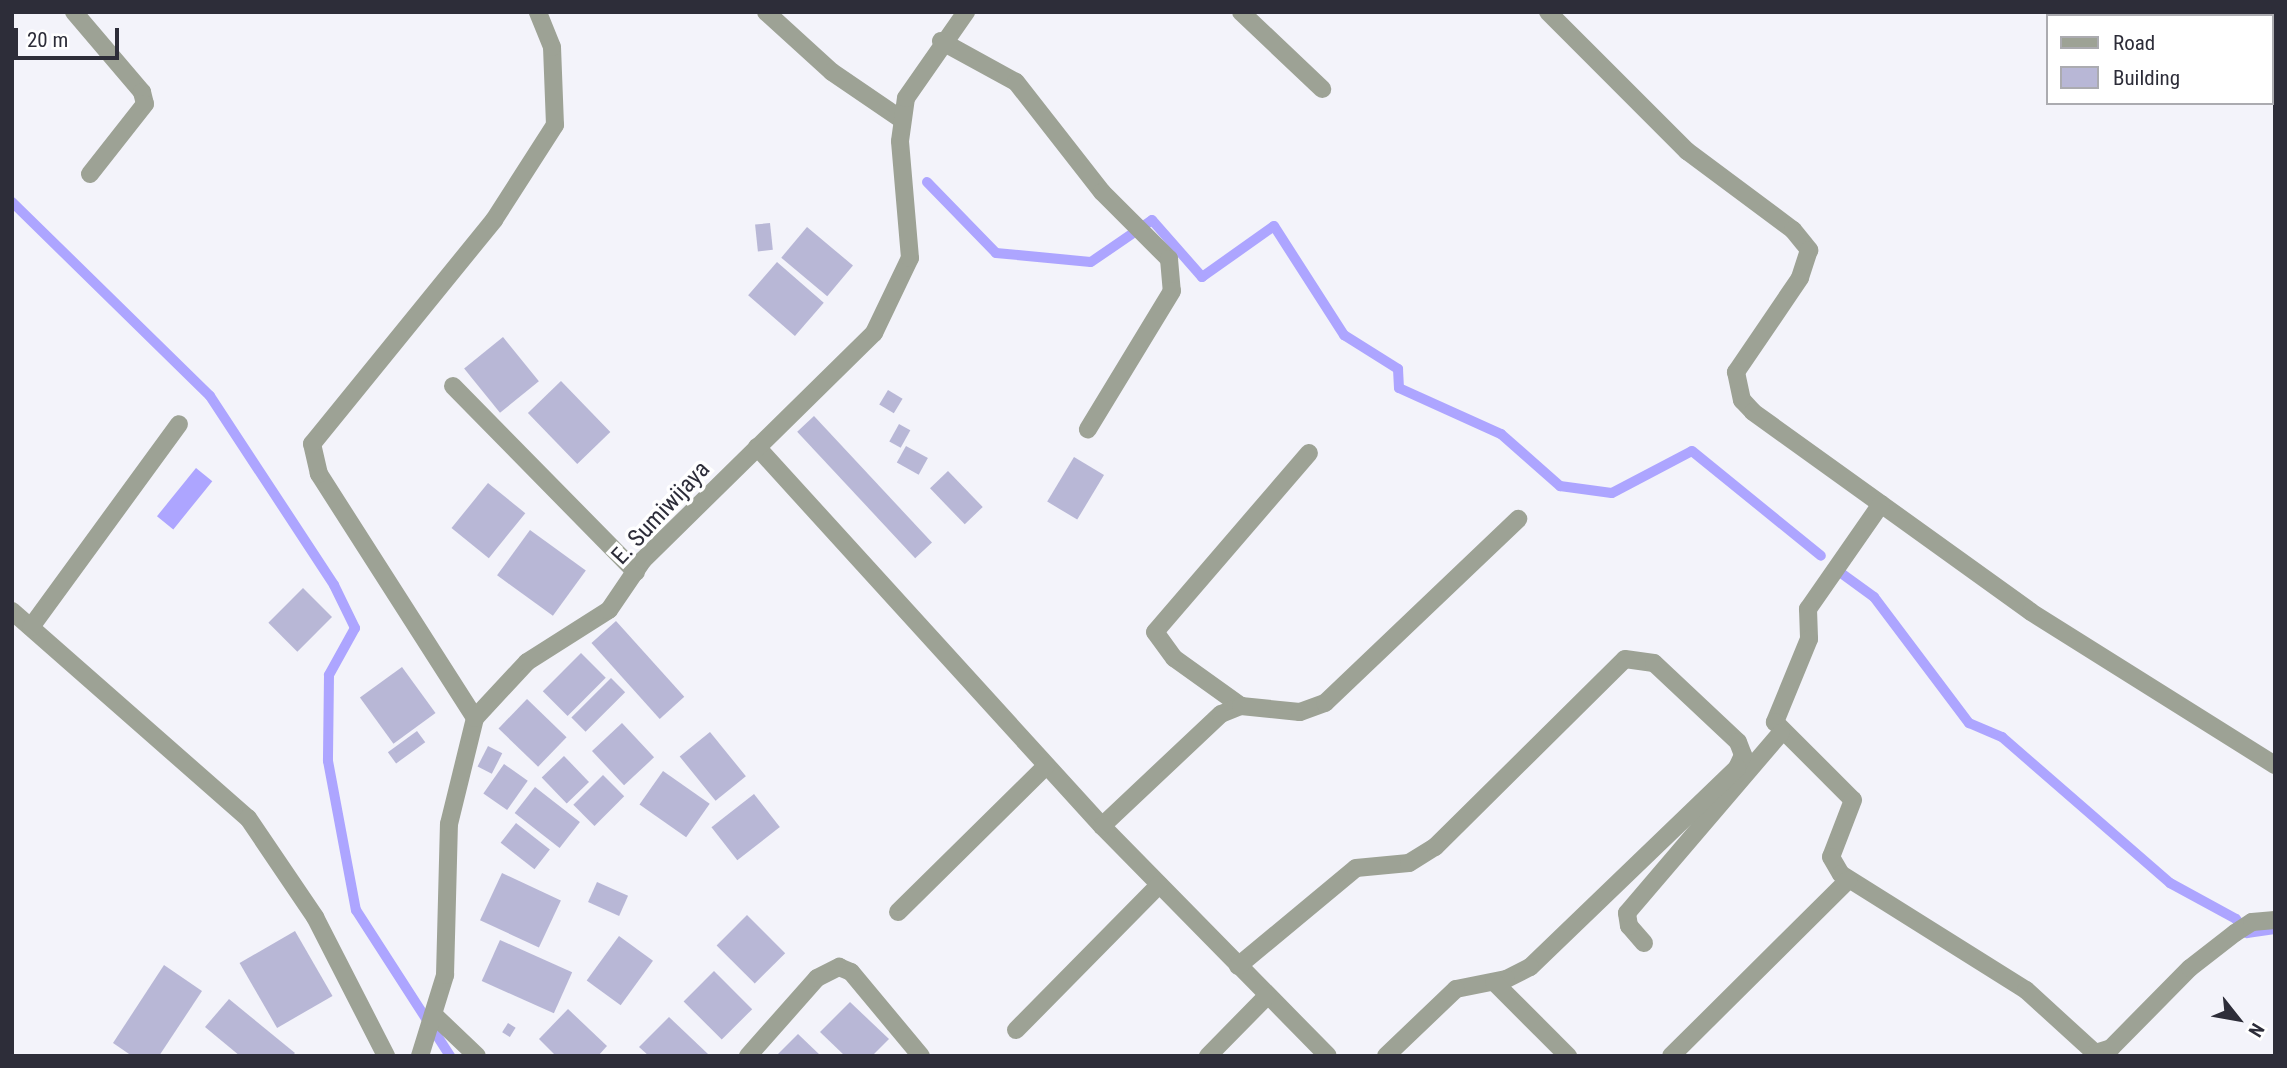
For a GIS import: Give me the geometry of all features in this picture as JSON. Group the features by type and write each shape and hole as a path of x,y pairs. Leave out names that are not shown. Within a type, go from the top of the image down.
{"street":[{"path":"74,12 142,92 145,104 90,174"},
{"path":"475,718 319,474 312,444 495,220 555,125 559,91 552,47 538,12"},
{"path":"766,12 832,72 901,120"},
{"name":"E. Sumiwijaya","path":"423,1053 445,975 449,824 475,718 527,662 609,610 635,572 757,447 858,354 901,285 910,239 901,120 914,81 941,41 966,12"},
{"path":"1241,12 1322,89"},
{"path":"1548,12 1686,151 1803,240 1809,250 1804,270 1742,359 1737,385 1753,412 2031,612 2275,765"},
{"path":"941,41 1016,82 1102,192 1169,259 1172,291 1088,429"},
{"path":"453,386 635,572"},
{"path":"31,627 179,424"},
{"path":"757,447 1102,826 1328,1056"},
{"path":"1241,706 1174,658 1155,632 1308,453"},
{"path":"1881,504 1808,609 1809,639 1776,718 1781,733 1853,800 1831,858 1848,880 2026,990 2095,1053 2111,1048 2190,968 2235,933 2252,922 2275,920"},
{"path":"1102,826 1221,714 1241,706 1300,712 1325,703 1518,519"},
{"path":"12,611 248,818 315,917 386,1056"},
{"path":"1238,966 1356,868 1421,858 1625,659 1646,659 1738,742 1741,761 1530,967 1494,982 1456,989 1386,1056"},
{"path":"1644,943 1629,926 1632,906 1781,733"},
{"path":"898,912 1046,766"},
{"path":"1671,1056 1848,880"},
{"path":"1016,1030 1159,885"},
{"path":"748,1056 817,978 839,967 851,972 921,1056"},
{"path":"1494,982 1568,1056"},
{"path":"1208,1056 1268,996"},
{"path":"434,1019 477,1056"}],"shaded area":[{"path":"196,468 212,481 173,529 157,516"}],"building":[{"path":"770,223 773,250 758,251 755,225"},
{"path":"807,227 853,266 827,296 781,258"},
{"path":"777,262 824,303 795,336 748,295"},
{"path":"503,337 539,381 500,413 464,368"},
{"path":"561,381 610,432 577,464 528,413"},
{"path":"888,390 903,399 894,413 879,405"},
{"path":"814,416 932,543 915,558 797,432"},
{"path":"899,424 910,430 901,448 889,441"},
{"path":"906,446 928,458 919,475 897,463"},
{"path":"1074,457 1104,475 1077,520 1047,502"},
{"path":"948,471 983,507 965,524 930,488"},
{"path":"488,483 525,513 489,558 451,528"},
{"path":"530,530 586,571 553,616 497,575"},
{"path":"303,588 332,617 297,652 268,623"},
{"path":"616,621 684,697 660,719 591,643"},
{"path":"581,653 606,678 568,716 543,691"},
{"path":"402,667 436,713 393,744 360,698"},
{"path":"611,678 625,692 586,732 571,718"},
{"path":"527,699 567,737 538,767 499,728"},
{"path":"622,723 654,757 624,785 592,751"},
{"path":"417,731 425,742 396,763 388,752"},
{"path":"710,732 746,776 716,801 680,757"},
{"path":"488,746 502,753 492,774 478,766"},
{"path":"564,756 589,782 567,803 542,778"},
{"path":"504,764 528,781 507,810 483,793"},
{"path":"663,771 710,804 686,837 639,805"},
{"path":"603,775 624,796 595,826 573,805"},
{"path":"535,787 580,822 560,848 515,813"},
{"path":"754,794 780,827 737,860 711,827"},
{"path":"516,823 550,849 534,869 501,843"},
{"path":"502,873 561,900 539,948 480,920"},
{"path":"597,882 628,896 619,916 588,902"},
{"path":"747,915 785,953 755,984 717,945"},
{"path":"295,931 332,996 277,1028 240,963"},
{"path":"619,936 653,961 621,1005 587,980"},
{"path":"500,940 572,972 554,1013 482,981"},
{"path":"164,965 202,991 159,1056 132,1056 113,1043"},
{"path":"714,971 752,1009 722,1040 684,1001"},
{"path":"229,999 295,1053 292,1056 240,1056 205,1027"},
{"path":"850,1002 889,1039 872,1056 845,1056 820,1032"},
{"path":"568,1009 607,1046 598,1056 556,1056 539,1039"},
{"path":"669,1017 708,1054 706,1056 649,1056 639,1047"},
{"path":"508,1023 516,1028 510,1037 502,1032"},
{"path":"798,1034 821,1056 776,1056"}],"waterway":[{"path":"927,182 996,253 1091,262 1152,220 1202,277 1274,226 1344,335 1398,369 1399,388 1501,434 1560,486 1612,493 1692,451 1821,556"},
{"path":"12,202 210,396 334,585 355,628 329,675 328,761 356,910 450,1056"},
{"path":"1841,573 1874,597 1969,723 2002,737 2170,883 2236,919 2247,933 2275,929"}]}
